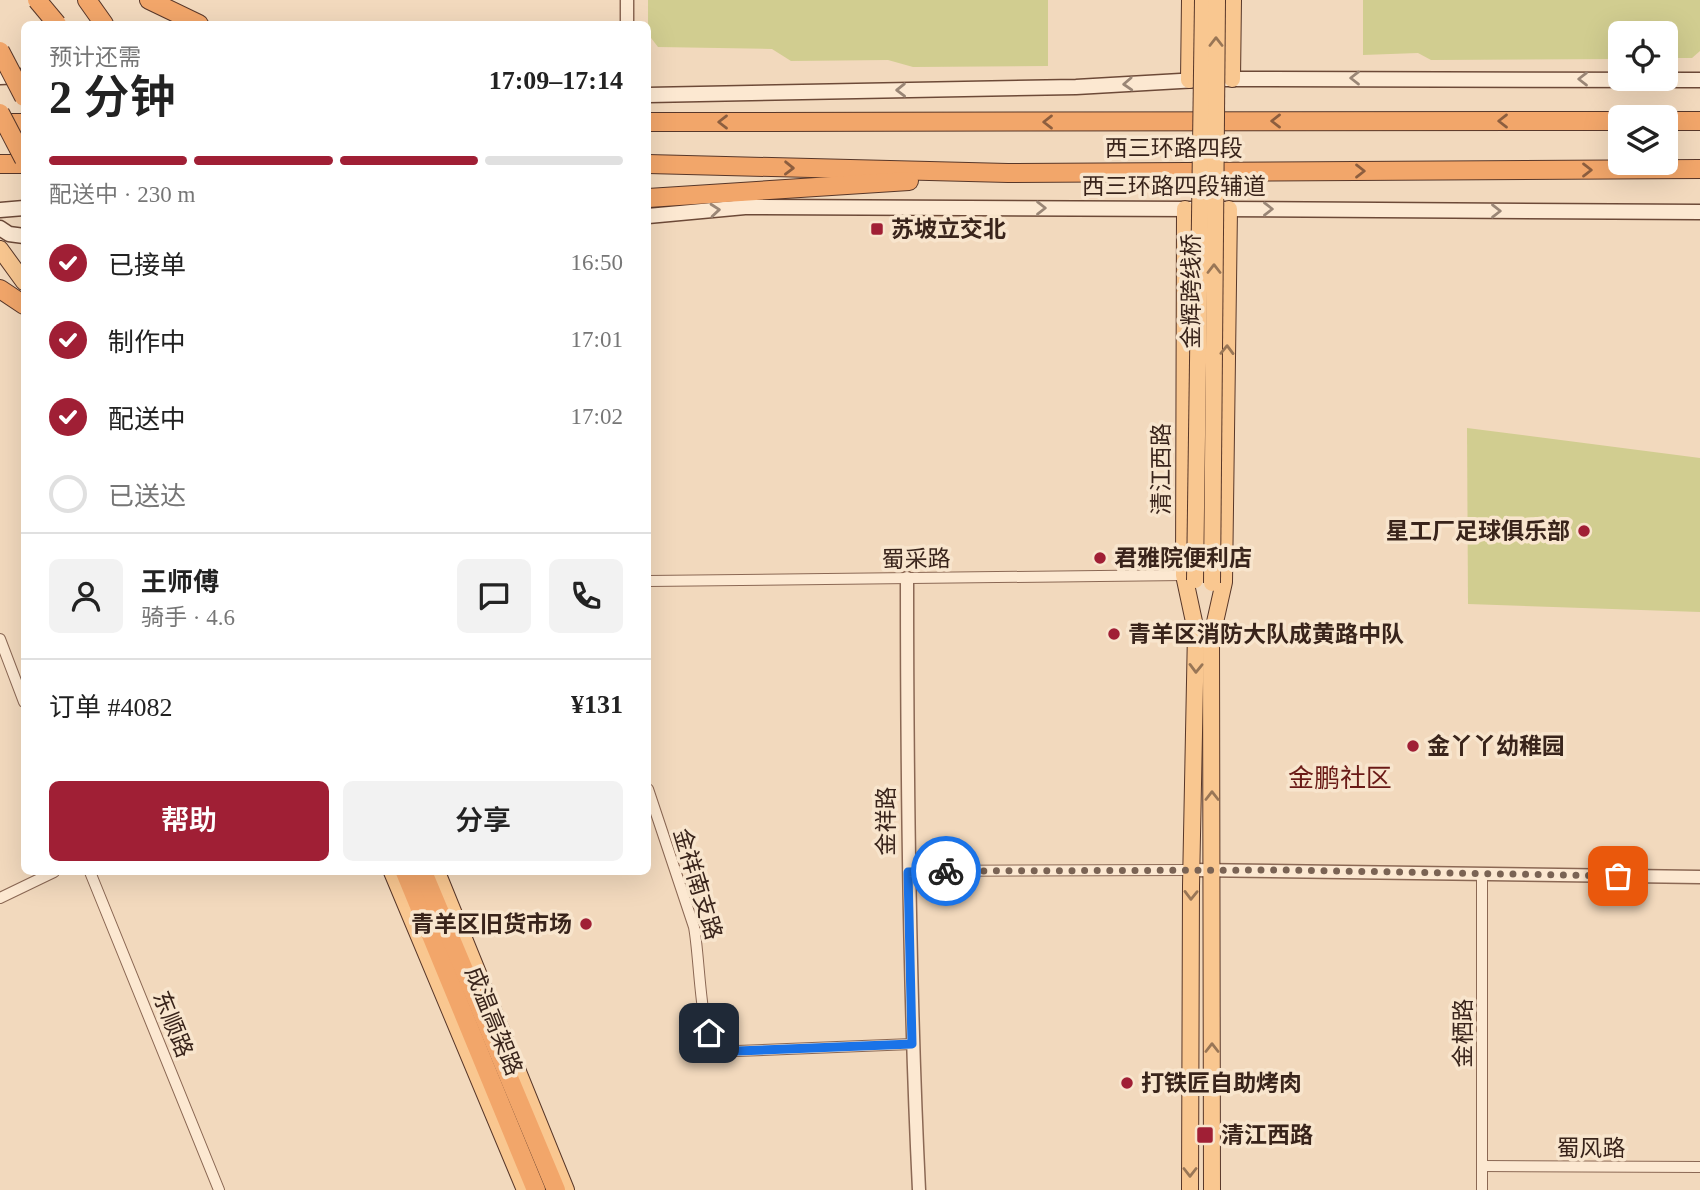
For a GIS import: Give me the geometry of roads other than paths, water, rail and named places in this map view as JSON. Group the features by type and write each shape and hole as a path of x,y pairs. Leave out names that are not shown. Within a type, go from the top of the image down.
{"highway":[{"path":"38,0 55,21"},
{"path":"87,0 102,21"},
{"path":"149,0 193,21"},
{"path":"0,51 21,91"},
{"path":"0,113 21,156"},
{"name":"西三环路四段","path":"651,122 1608,121"},
{"path":"1678,121 1700,121"},
{"path":"0,164 21,162"},
{"name":"西三环路四段","path":"651,164 1008,173 1700,169"},
{"path":"651,198 728,195 1008,173"},
{"path":"0,289 21,304"},
{"name":"成温高架路","path":"406,875 536,1190"},
{"path":"424,875 556,1190"}],"main road":[{"path":"38,0 45,21"},
{"path":"1189,80 1190,0"},
{"name":"金辉跨线桥","path":"1189,578 1203,0"},
{"name":"金辉跨线桥","path":"1211,640 1217,0"},
{"path":"1232,79 1233,0"},
{"path":"0,76 21,76"},
{"path":"651,95 1076,87 1232,79 1700,80"},
{"name":"西三环路四段辅道","path":"651,216 745,207 1700,212"},
{"path":"0,211 21,208"},
{"name":"清江西路","path":"1185,209 1189,578"},
{"path":"1212,1190 1211,640 1224,582 1229,209"},
{"path":"0,228 9,234 21,236"},
{"path":"0,249 21,278"},
{"path":"1189,578 1196,631 1190,1190"},
{"path":"393,875 525,1190"},
{"path":"438,875 566,1190"}],"street":[{"path":"628,0 628,21"},
{"name":"金祥路","path":"907,578 908,872 919,1190"},
{"name":"蜀采路","path":"651,580 1189,578"},
{"path":"0,639 21,694"},
{"name":"金祥南支路","path":"651,798 694,927 699,949 705,1020 709,1033 717,1043 737,1051 912,1044"},
{"path":"908,872 1213,870 1700,877"},
{"path":"0,898 48,875"},
{"name":"东顺路","path":"91,875 219,1190"},
{"name":"金栖路","path":"1482,875 1482,1190"},
{"name":"蜀风路","path":"1482,1167 1700,1167"}],"place":[{"name":"苏坡立交北","path":"877,229"},
{"name":"星工厂足球俱乐部","path":"1584,531"},
{"name":"君雅院便利店","path":"1100,558"},
{"name":"青羊区消防大队成黄路中队","path":"1114,634"},
{"name":"金丫丫幼稚园","path":"1413,746"},
{"name":"青羊区旧货市场","path":"586,924"},
{"name":"打铁匠自助烤肉","path":"1127,1083"},
{"name":"清江西路","path":"1205,1135"}],"district":[{"name":"金鹏社区","path":"1340,778"}]}
